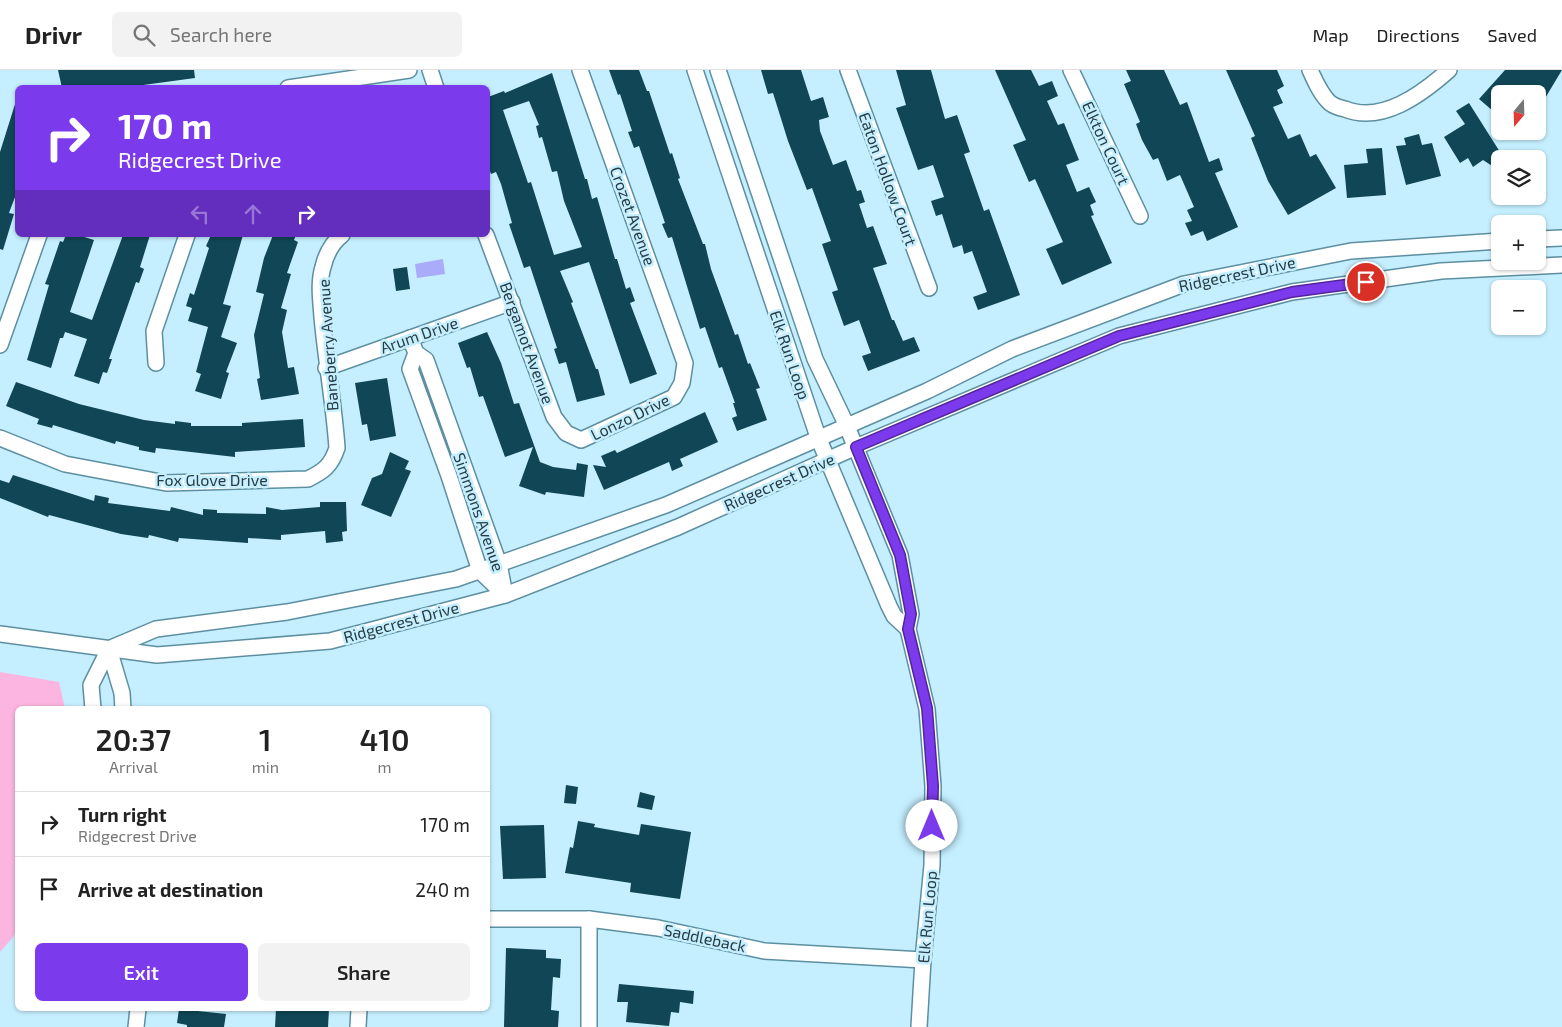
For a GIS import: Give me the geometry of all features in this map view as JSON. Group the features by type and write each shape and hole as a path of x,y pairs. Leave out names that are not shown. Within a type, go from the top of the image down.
{"street":[{"path":"308,85 410,70"},
{"path":"430,70 435,85"},
{"name":"Crozet Avenue","path":"580,70 685,363"},
{"name":"Elk Run Loop","path":"695,70 818,437 888,606 894,616 908,629"},
{"name":"Elk Run Loop","path":"718,70 815,359 856,447 900,555 911,614 908,629 927,708 933,786 932,865 919,1027"},
{"name":"Eaton Hollow Court","path":"848,70 929,288"},
{"name":"Elkton Court","path":"1071,70 1140,216"},
{"path":"1310,70 1331,104 1349,111 1371,113 1390,110 1432,84 1448,70"},
{"path":"0,345 38,237"},
{"path":"156,363 154,331 186,237"},
{"name":"Baneberry Avenue","path":"333,461 336,439 326,368 320,288 322,268 333,242 339,237"},
{"name":"Bergamot Avenue","path":"487,237 554,418 566,433 581,440"},
{"path":"1546,238 1562,238"},
{"name":"Ridgecrest Drive","path":"109,648 156,628 287,612 456,579 480,571 666,505 846,424 927,390 1012,349 1184,284 1352,251 1491,242"},
{"name":"Ridgecrest Drive","path":"0,634 157,655 330,641 505,595 678,527 856,447 1129,333 1292,292 1441,271 1562,265"},
{"name":"Arum Drive","path":"326,368 512,302"},
{"name":"Simmons Avenue","path":"410,338 416,353 426,360 499,564 505,595"},
{"name":"Simmons Avenue","path":"416,353 410,369 449,476 480,571 505,595"},
{"name":"Lonzo Drive","path":"581,440 674,397 682,383 685,363"},
{"name":"Fox Glove Drive","path":"0,438 65,464 166,483 308,479 327,469 333,461"},
{"path":"93,706 90,685 109,648"},
{"path":"109,648 122,693 123,706"},
{"path":"589,919 589,1027"},
{"name":"Saddleback","path":"490,920 589,919 658,928 764,951 923,960"},
{"path":"136,1027 138,1011"},
{"path":"358,1027 359,1011"}],"shaded area":[{"path":"0,672 59,682 64,706 15,706 15,932 14,936 0,952"}],"water":[{"path":"443,259 445,274 417,278 415,264"}],"building":[{"path":"58,70 194,70 195,78 143,85 61,85"},
{"path":"609,70 639,70 647,91 649,91 670,154 672,153 680,178 678,179 703,244 705,244 711,269 735,335 738,334 748,364 750,363 760,388 756,389 767,420 737,431 732,418 737,416 733,403 735,403 722,367 719,368 705,327 700,329 672,237 668,238 662,224 665,223 639,146 634,148 628,132 632,131 620,94 618,95"},
{"path":"761,70 801,70 811,101 823,97 829,117 819,120 820,131 833,165 846,160 857,191 861,190 865,202 859,204 867,228 873,226 887,264 873,268 892,320 894,320 903,341 914,337 920,351 868,371 862,356 871,353 859,320 844,326 832,292 838,290 822,244 831,241 812,188 807,190 788,141 773,93 768,94"},
{"path":"896,70 931,70 945,119 957,115 970,152 964,154 984,211 989,209 1020,295 978,310 973,297 987,292 972,251 964,254 962,245 953,248 942,214 936,216 931,201 944,197 933,165 918,170 896,108 906,105"},
{"path":"995,70 1031,70 1039,86 1052,81 1058,96 1047,101 1058,125 1064,123 1079,160 1066,165 1077,192 1089,187 1096,202 1090,205 1094,215 1091,216 1112,263 1062,285 1046,249 1063,242 1035,179 1029,182 1013,145 1026,140"},
{"path":"1126,70 1164,70 1180,105 1187,102 1209,162 1219,158 1223,170 1215,173 1238,227 1207,241 1203,231 1191,236 1185,223 1192,221 1187,210 1194,207 1180,175 1167,181 1158,158 1153,160 1142,140 1136,124 1140,122 1124,84 1131,81"},
{"path":"1226,70 1277,70 1284,86 1277,90 1283,103 1273,107 1288,139 1300,134 1310,157 1316,154 1336,188 1288,215 1268,181 1251,138 1255,136"},
{"path":"1505,70 1562,70 1546,97 1546,85 1492,85"},
{"path":"552,73 585,179 587,179 592,199 597,197 615,259 617,259 626,289 630,287 635,301 630,303 657,374 630,384 589,262 560,271 573,302 571,303 596,369 598,369 605,395 577,402 566,362 559,364 554,349 557,348 530,266 524,268 509,224 512,223 501,184 496,172 491,174 490,171 490,96 504,91 505,93","holes":["529,101 539,125 536,126 539,138 542,137 552,172 557,171 564,201 582,247 554,255 531,182 528,183 503,110"]},
{"path":"1491,86 1491,109 1479,99"},
{"path":"1469,103 1499,150 1491,150 1491,165 1483,160 1473,167 1468,158 1460,163 1444,137 1465,124 1456,111"},
{"path":"15,104 15,197 9,213 14,214 3,250 0,249 0,152"},
{"path":"1419,134 1422,145 1432,143 1441,176 1406,185 1396,146 1406,145 1404,138"},
{"path":"1382,148 1386,195 1347,198 1344,165 1368,163 1366,149"},
{"path":"65,237 84,237 94,240 70,312 92,320 122,237 149,237 140,267 144,269 139,283 136,282 109,359 112,359 107,373 103,372 99,384 74,376 87,339 65,332 63,338 60,338 51,368 27,360 49,285 45,284 60,241 63,242"},
{"path":"210,237 242,237 223,304 231,306 221,337 237,343 226,372 229,373 221,399 195,391 201,374 196,372 208,327 188,321 192,308 186,306 190,293 194,295 209,248 206,246"},
{"path":"272,237 295,237 294,240 298,242 287,273 291,274 281,308 287,310 282,332 288,368 294,367 299,394 261,400 257,379 260,378 254,335 264,294 256,292 264,258"},
{"path":"407,267 410,289 396,291 393,269"},
{"path":"487,332 501,363 514,404 519,403 540,462 553,467 576,470 577,463 588,465 584,497 546,492 545,495 519,486 533,447 505,457 483,396 479,397 470,367 467,368 458,343"},
{"path":"387,378 396,436 370,441 367,424 362,425 355,383"},
{"path":"16,382 79,404 144,420 175,424 175,421 191,423 191,426 242,426 242,423 303,419 305,447 235,452 235,457 156,448 155,453 139,450 139,447 116,441 115,444 53,425 52,428 37,424 39,419 6,406"},
{"path":"705,412 718,442 680,459 683,466 672,471 669,462 604,490 593,465 606,467 601,456 615,450 617,453"},
{"path":"390,452 409,461 405,469 411,471 391,517 361,505 372,478 382,474"},
{"path":"13,475 94,501 95,495 109,498 108,503 170,511 171,507 203,515 203,509 217,510 217,513 266,514 266,507 282,510 320,507 320,502 346,502 347,531 342,532 343,541 326,543 325,531 281,535 281,540 248,538 248,543 179,538 178,542 149,535 148,538 121,534 49,515 48,517 0,498 0,480 9,483"},
{"path":"566,785 578,787 576,804 564,803"},
{"path":"640,792 655,796 652,810 637,807"},
{"path":"578,821 595,824 594,827 639,835 641,824 691,832 680,899 630,892 631,883 565,873 570,847 573,848"},
{"path":"544,825 546,878 503,879 500,826"},
{"path":"506,948 546,950 546,958 561,959 560,978 553,977 551,1010 559,1011 558,1027 504,1027"},
{"path":"619,984 694,991 693,1004 680,1002 679,1013 671,1012 669,1026 626,1022 628,1002 617,1002"},
{"path":"179,1011 226,1014 224,1027 187,1027 187,1025 177,1023"},
{"path":"276,1011 329,1011 328,1027 275,1027"}],"route":[{"path":"932,826 933,786 927,708 908,629 911,614 900,555 856,447 1119,336 1292,292 1366,282"}]}
